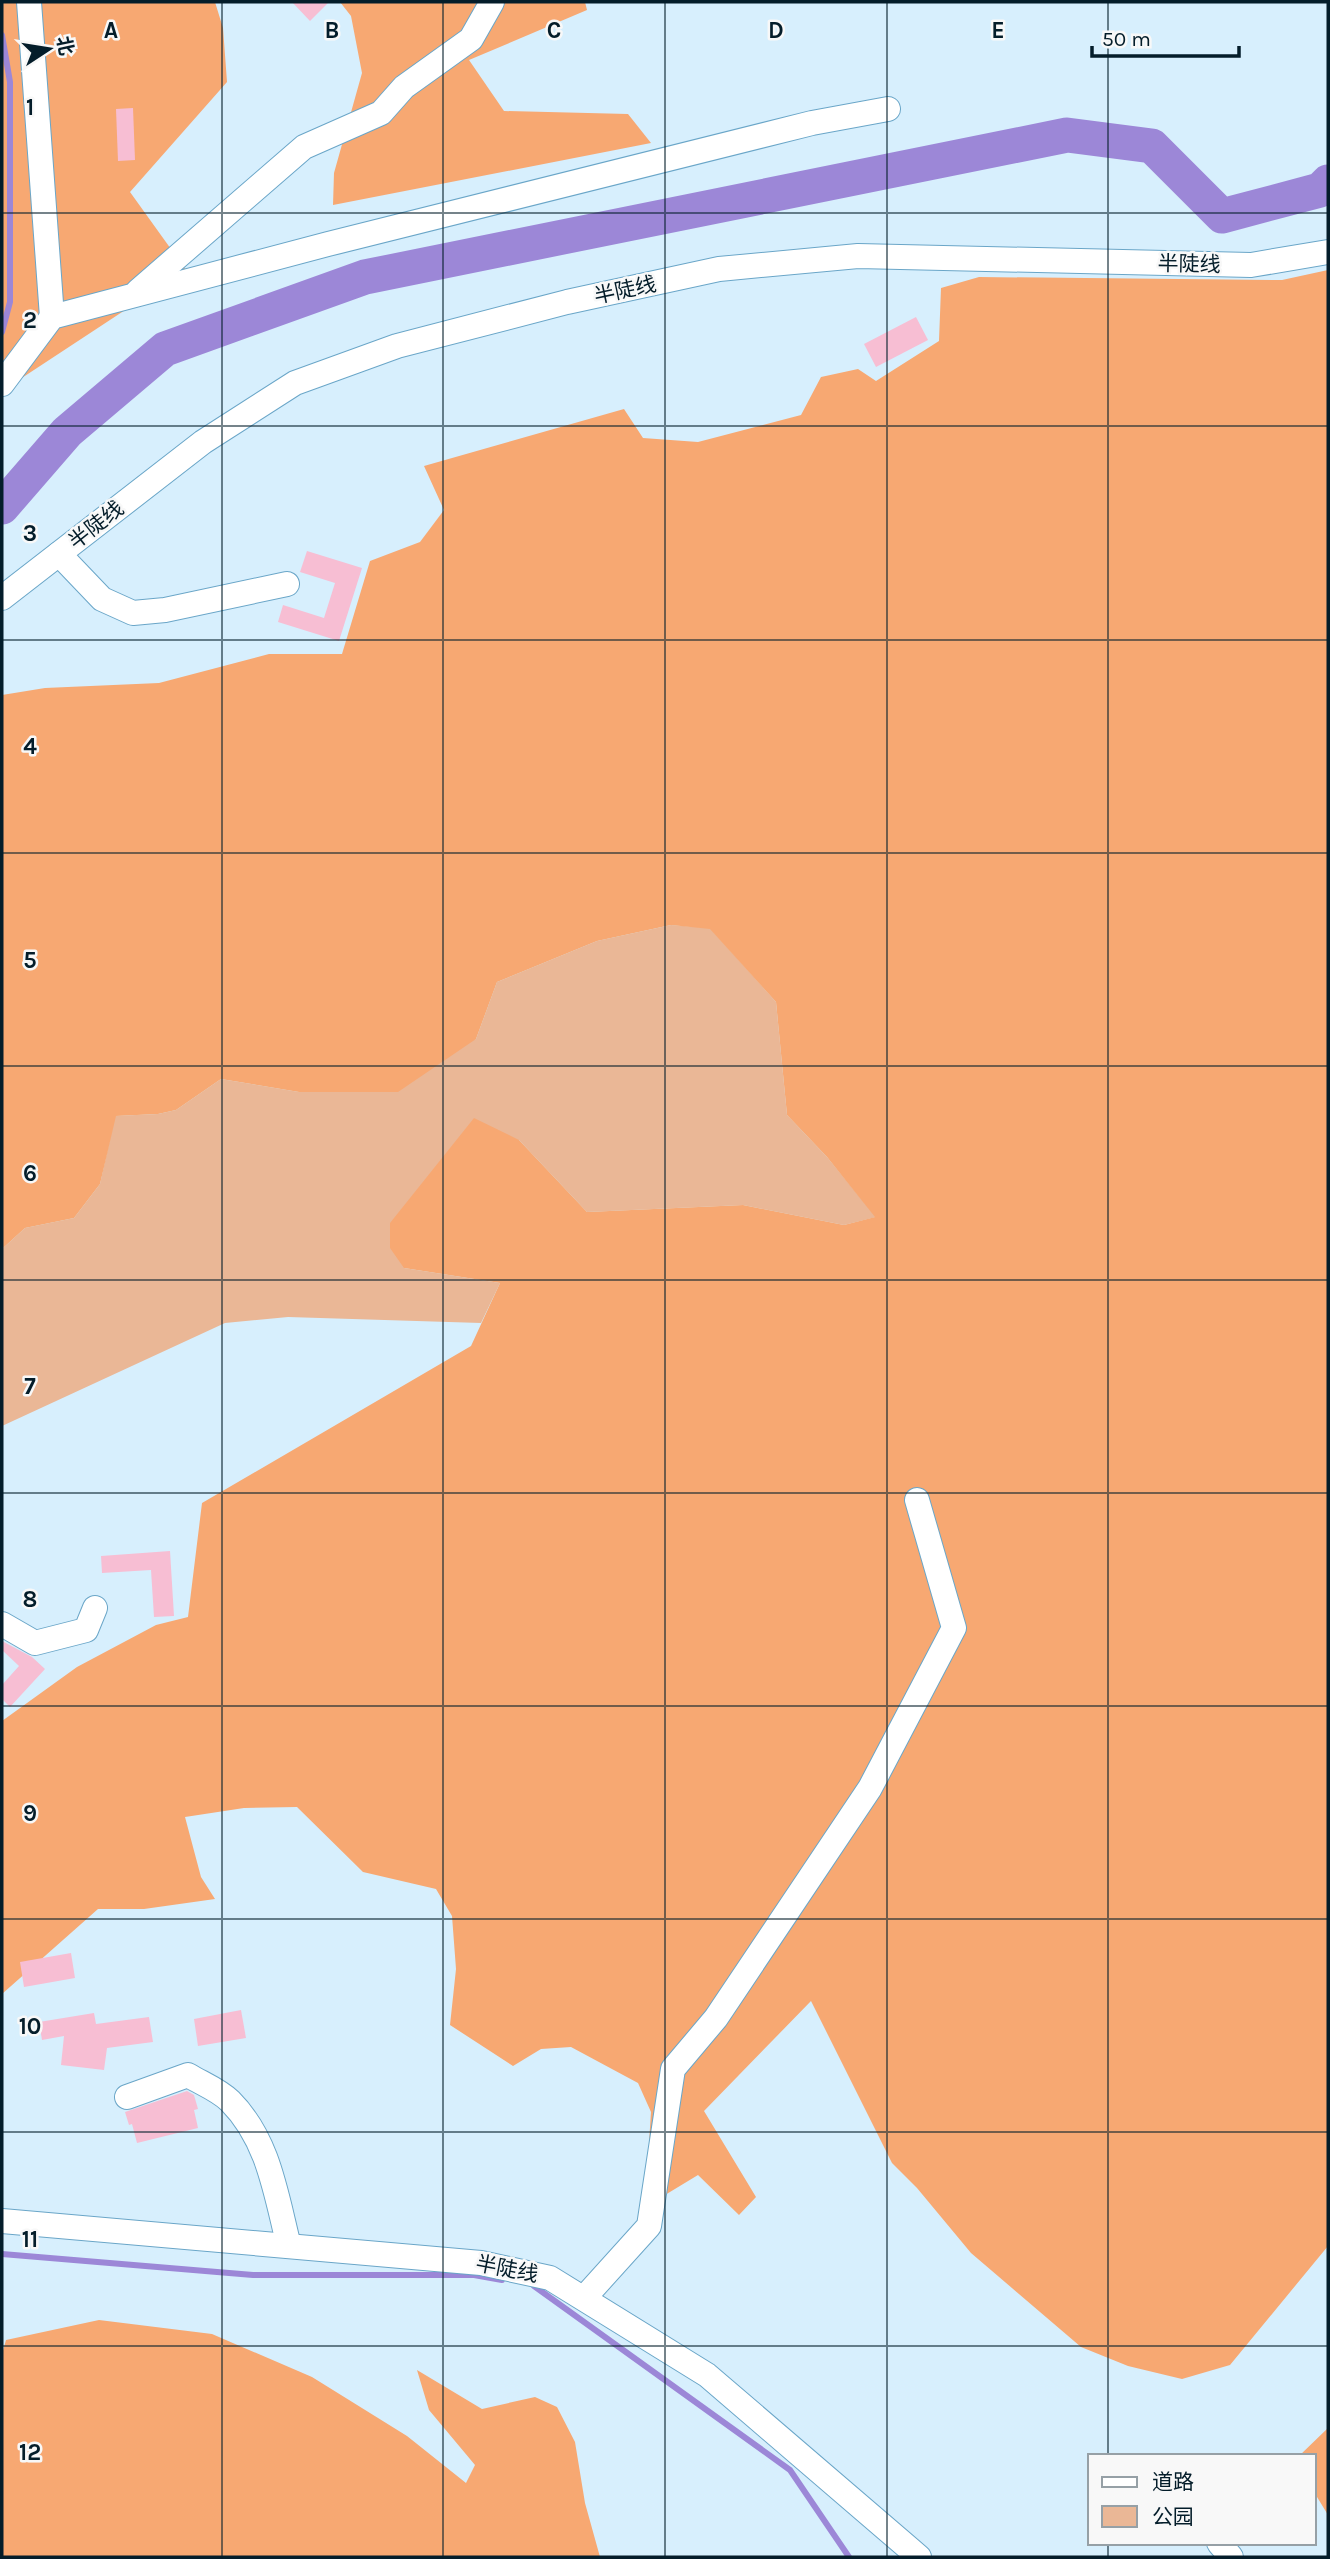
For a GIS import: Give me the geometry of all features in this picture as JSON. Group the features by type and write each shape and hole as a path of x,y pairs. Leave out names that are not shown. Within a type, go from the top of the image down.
{"street":[{"path":"29,2 52,317"},
{"path":"132,296 304,147 382,113 404,87 471,39 492,2"},
{"path":"2,384 52,317 812,123 888,109"},
{"name":"半陡线","path":"2,598 203,442 295,383 397,346 567,302 719,269 859,256 1251,265 1328,252"},
{"path":"59,554 102,599 133,613 164,610 287,584"},
{"path":"584,2298 649,2226 673,2069 716,2018 870,1788 954,1628 917,1500"},
{"path":"2,1624 35,1643 86,1630 95,1608"},
{"path":"127,2097 188,2075 229,2100 252,2129 266,2155 289,2246"},
{"name":"半陡线","path":"2,2221 481,2263 550,2278 707,2375 919,2557"}],"green space":[{"path":"671,925 710,928 776,1002 787,1115 827,1157 876,1217 844,1225 743,1205 587,1212 519,1140 404,1268 500,1283 481,1323 288,1317 225,1323 2,1426 2,1249 25,1228 74,1218 100,1184 115,1116 158,1114 176,1110 221,1079 299,1092 476,1039 497,982 597,941"}],"shaded area":[{"path":"2,2 215,2 223,28 227,82 130,192 186,270 2,391"},
{"path":"340,2 585,2 587,10 469,60 504,111 628,114 651,143 333,205 334,173 362,73 351,16"},
{"path":"1328,270 1328,2246 1230,2365 1182,2379 1128,2366 1081,2347 971,2253 917,2188 892,2163 811,2001 704,2111 756,2197 739,2215 698,2175 665,2195 649,2143 651,2112 638,2083 571,2047 541,2049 513,2066 450,2025 456,1969 452,1916 436,1889 363,1872 297,1807 244,1808 185,1817 201,1877 215,1899 144,1909 98,1909 2,1994 2,1721 77,1667 156,1625 188,1617 202,1503 471,1346 500,1283 404,1268 390,1248 390,1223 474,1118 519,1140 587,1212 743,1205 844,1225 875,1217 827,1157 787,1115 776,1002 710,929 671,925 597,941 497,982 476,1039 398,1092 299,1092 221,1079 176,1110 158,1114 116,1116 100,1184 74,1218 25,1228 2,1249 2,695 45,688 159,683 269,654 342,654 370,561 420,542 444,510 424,466 624,409 643,438 698,442 801,415 821,377 858,369 876,381 939,341 941,288 979,277 1282,280"},
{"path":"99,2320 212,2334 312,2377 407,2436 466,2483 475,2465 429,2410 417,2370 482,2409 535,2397 557,2407 575,2442 585,2503 600,2557 2,2557 2,2354 6,2340"},
{"path":"1328,2428 1328,2515 1316,2495 1316,2454 1301,2454"}],"building":[{"path":"292,2 329,2 310,21"},
{"path":"133,108 135,160 118,161 116,109"},
{"path":"916,317 928,340 876,367 864,344"},
{"path":"307,551 362,568 339,641 278,622 283,605 324,618 335,583 300,572"},
{"path":"170,1551 174,1616 154,1617 151,1570 102,1573 101,1556"},
{"path":"2,1641 32,1657 45,1669 10,1707 2,1699 2,1685 19,1666 2,1650"},
{"path":"71,1953 75,1978 24,1987 20,1962"},
{"path":"241,2010 246,2038 198,2046 194,2019"},
{"path":"94,2013 96,2024 149,2017 153,2042 107,2048 104,2070 61,2065 64,2036 42,2040 39,2022"},
{"path":"187,2091 194,2095 198,2109 194,2110 198,2128 137,2143 132,2124 129,2125 125,2112"}],"waterway":[{"path":"2,35 10,82 10,302 2,332"},
{"path":"2,507 67,432 165,349 365,277 1067,135 1152,146 1222,216 1320,190 1328,182"},
{"path":"2,2254 253,2275 474,2275 502,2280"},
{"path":"534,2286 790,2470 849,2557"}]}
